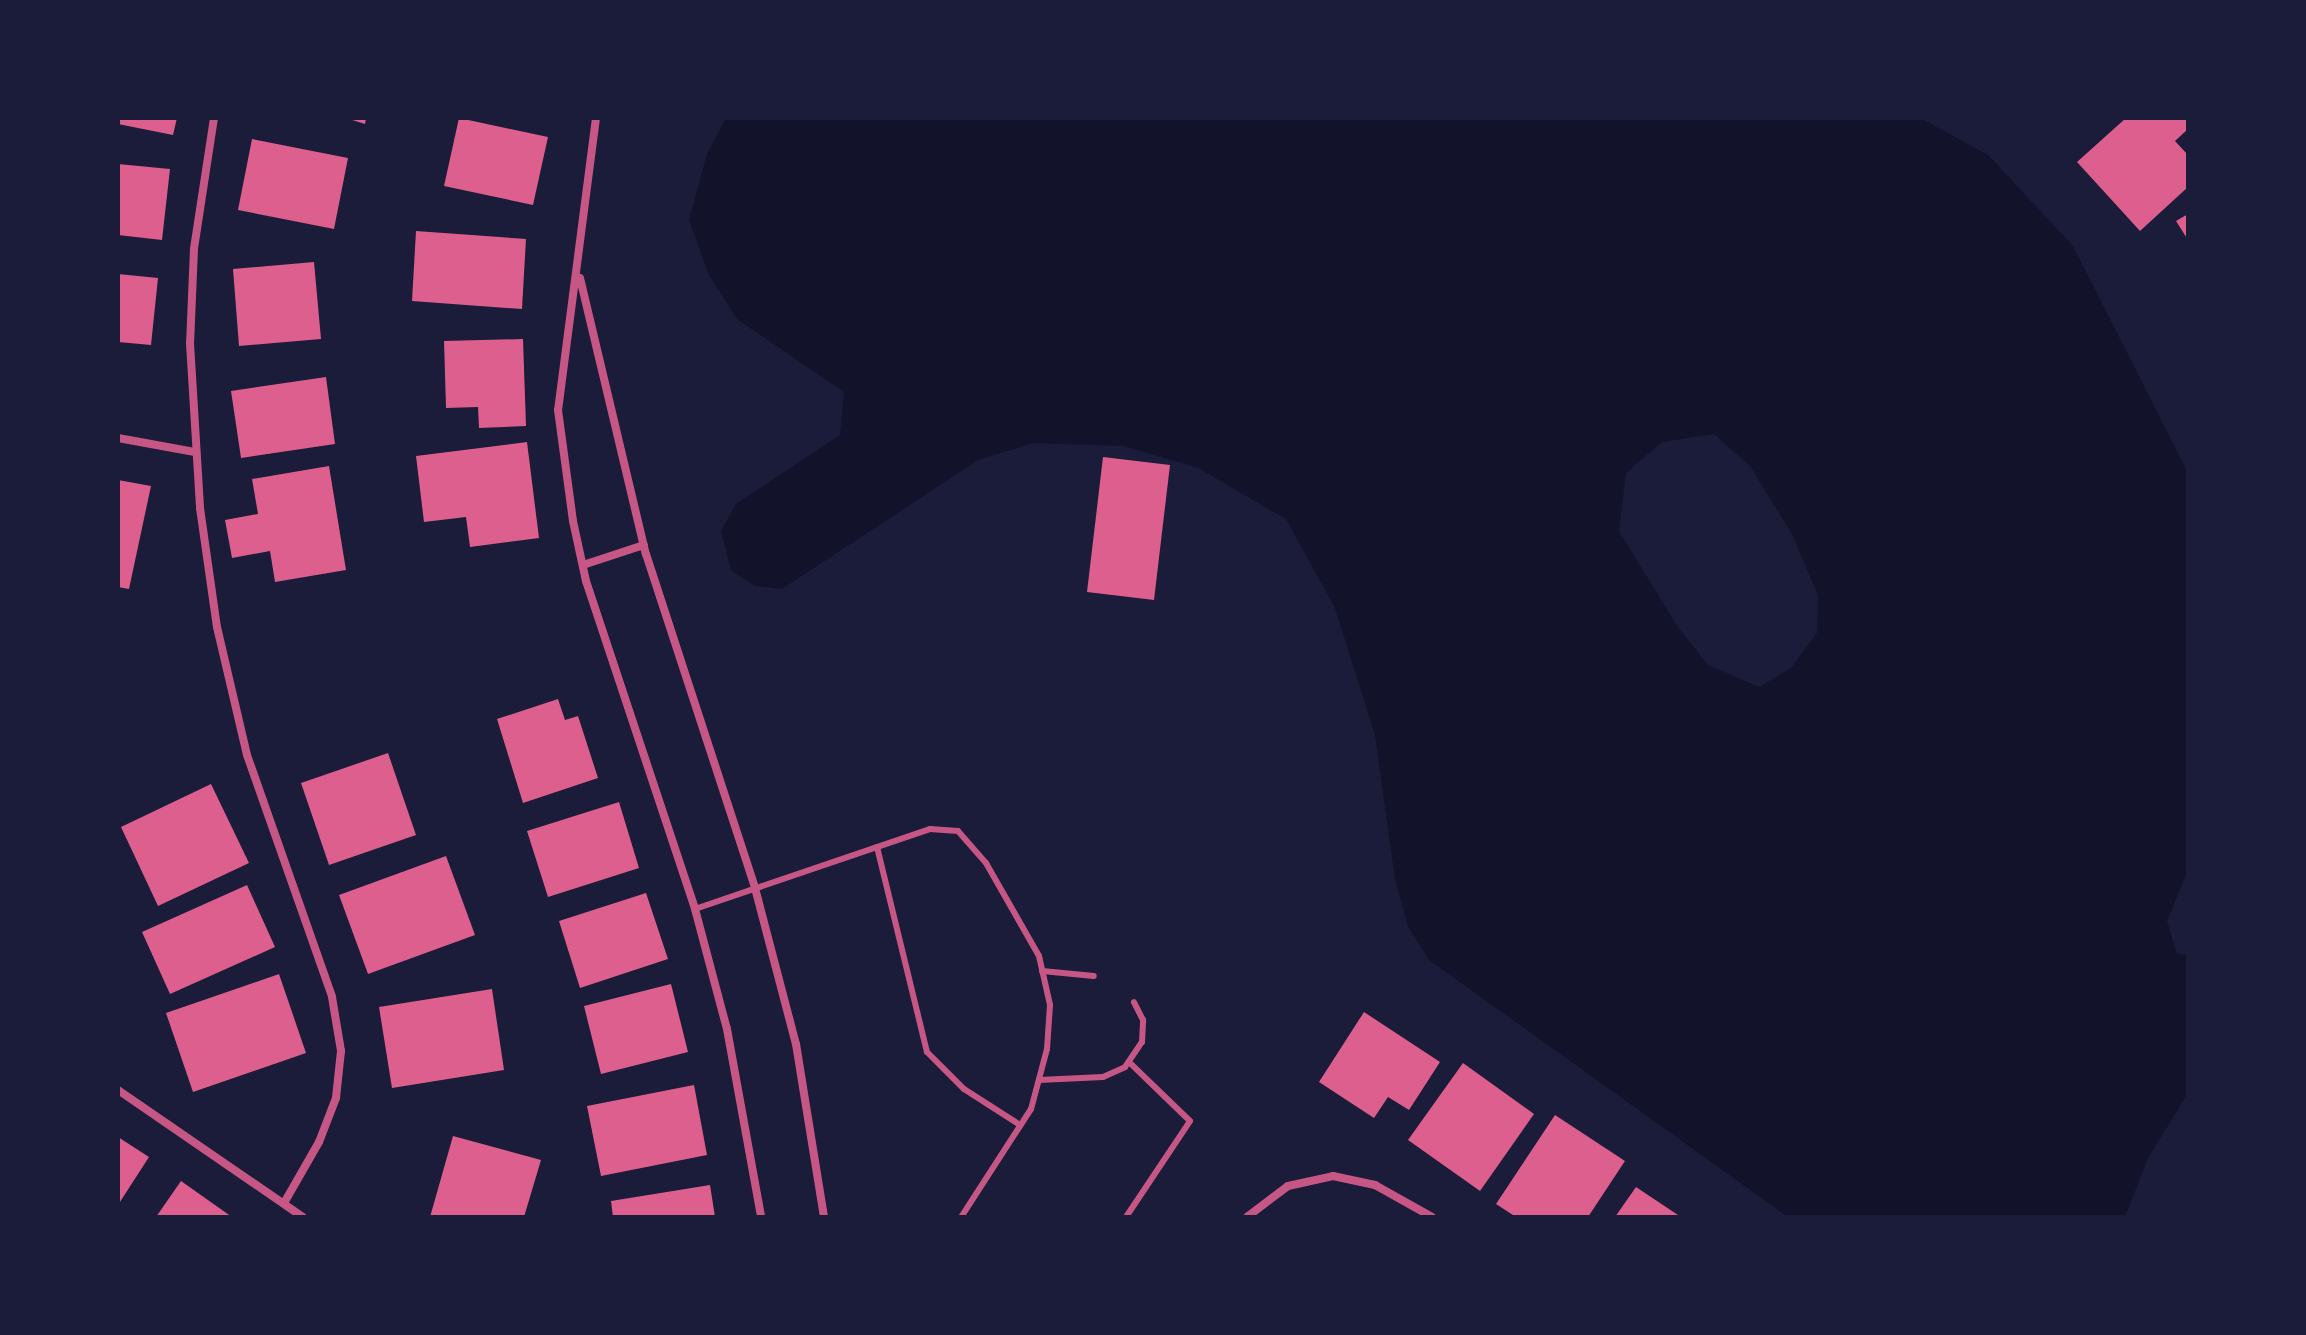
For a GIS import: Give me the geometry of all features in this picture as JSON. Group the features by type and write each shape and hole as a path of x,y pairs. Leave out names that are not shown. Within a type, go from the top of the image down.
{"street":[{"path":"214,118 194,249 190,343 195,452 217,627 247,755 332,997 341,1051 336,1098 319,1142 284,1203"},
{"path":"596,118 579,274 558,410 583,565 695,909 727,1029 761,1217"},
{"path":"579,274 644,545 755,888 796,1044 824,1217"},
{"path":"118,438 195,452"},
{"path":"583,565 644,545"},
{"path":"118,1090 303,1217"},
{"path":"1247,1217 1288,1186 1333,1176 1375,1185 1432,1217"}],"lane":[{"path":"695,909 930,829 958,831 1021,917 1042,971 1050,1005 1039,1080 1020,1125 961,1217"},
{"path":"877,847 927,1052 964,1089 1020,1125"},
{"path":"1042,971 1094,976"},
{"path":"1039,1080 1103,1077 1129,1062 1142,1042 1143,1020 1134,1002"},
{"path":"1126,1217 1190,1121 1129,1062"}],"shaded area":[{"path":"726,118 1920,118 1988,155 2073,246 2188,473 2188,870 2167,921 2177,954 2188,955 2188,1093 2148,1158 2125,1217 1788,1217 1429,960 1408,926 1395,879 1375,735 1335,608 1286,519 1198,468 1124,446 1033,443 978,460 782,589 755,586 731,570 721,531 736,504 840,435 844,392 737,319 709,275 689,220 707,154","holes":["1714,434 1750,466 1792,534 1818,595 1817,633 1791,668 1759,687 1708,665 1677,626 1619,531 1626,473 1662,442"]}],"building":[{"path":"118,118 177,118 173,135 118,124"},
{"path":"346,118 366,118 365,124"},
{"path":"459,118 548,137 533,205 444,186"},
{"path":"2126,118 2188,118 2188,129 2175,141 2188,155 2188,187 2140,231 2077,162"},
{"path":"252,139 348,158 334,229 238,210"},
{"path":"118,164 170,169 162,240 118,235"},
{"path":"2188,214 2188,240 2176,221"},
{"path":"416,231 526,239 522,309 412,301"},
{"path":"314,262 321,339 239,346 233,269"},
{"path":"118,274 158,278 151,345 118,342"},
{"path":"523,339 526,426 479,428 478,407 446,408 444,341"},
{"path":"326,377 335,444 241,458 231,391"},
{"path":"527,442 539,538 470,547 466,517 424,522 416,456"},
{"path":"1103,457 1170,465 1154,600 1087,592"},
{"path":"329,466 346,570 275,582 270,551 232,558 225,520 258,514 252,479"},
{"path":"118,480 151,486 129,589 118,587"},
{"path":"558,699 565,720 578,716 598,778 523,803 497,719"},
{"path":"388,753 416,835 329,865 301,783"},
{"path":"211,784 249,863 158,906 121,827"},
{"path":"619,802 639,868 548,897 527,831"},
{"path":"446,856 475,935 368,974 339,895"},
{"path":"247,885 275,947 170,994 142,932"},
{"path":"646,893 668,959 580,988 559,921"},
{"path":"279,974 306,1053 193,1092 166,1013"},
{"path":"671,984 688,1052 601,1074 584,1006"},
{"path":"492,989 504,1070 392,1088 379,1007"},
{"path":"1364,1012 1440,1062 1409,1110 1388,1097 1374,1118 1319,1082"},
{"path":"1463,1063 1534,1114 1480,1191 1408,1140"},
{"path":"694,1085 707,1155 601,1176 587,1106"},
{"path":"1555,1115 1625,1161 1588,1217 1516,1217 1496,1204"},
{"path":"453,1136 541,1160 524,1217 430,1217"},
{"path":"118,1137 149,1157 118,1205"},
{"path":"181,1181 232,1217 156,1217"},
{"path":"710,1185 715,1217 613,1217 611,1201"},
{"path":"1636,1187 1681,1217 1615,1217"}]}
